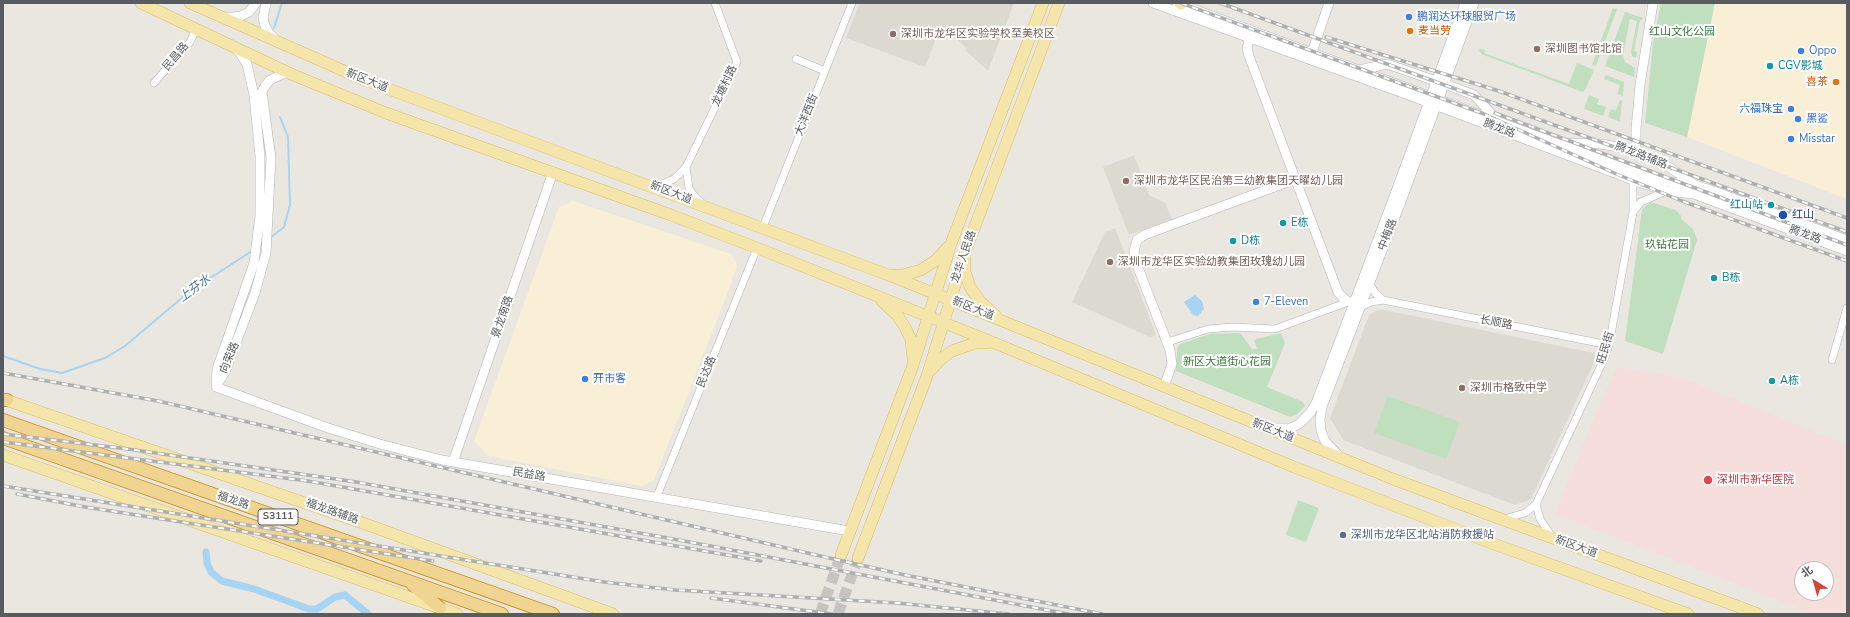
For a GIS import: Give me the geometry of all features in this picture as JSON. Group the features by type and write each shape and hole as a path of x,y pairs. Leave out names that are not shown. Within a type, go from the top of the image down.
{"highway":[{"name":"福龙路","path":"3,420 553,614"},
{"name":"福龙路","path":"3,438 502,614"},
{"path":"407,580 440,608"}],"main road":[{"name":"新区大道","path":"141,3 291,74 386,113 553,172 757,248 929,316 1368,496 1688,614"},
{"name":"新区大道","path":"190,3 280,44 400,94 707,206 886,274 1346,460 1758,614"},
{"path":"224,18 241,16 249,12 256,3"},
{"path":"266,3 263,18 265,26 269,33 280,44"},
{"name":"龙华人民路","path":"841,555 912,368 952,241 1043,3"},
{"name":"腾龙路","path":"1153,3 1250,38 1361,73 1434,100 1633,180 1666,191 1694,194 1847,251"},
{"path":"1322,21 1325,3"},
{"path":"1312,52 1329,3"},
{"name":"中梅路","path":"1346,460 1337,455 1325,441 1320,431 1322,407 1340,356 1354,304 1370,284 1440,83 1465,3"},
{"name":"中梅路","path":"1440,83 1474,3"},
{"path":"1636,154 1636,129 1640,85 1653,3"},
{"name":"龙华人民路","path":"858,558 927,376 944,323 949,300 966,250 1059,4"},
{"name":"腾龙路","path":"1179,4 1312,52 1361,73"},
{"path":"1250,38 1247,48 1249,56 1338,292 1354,304"},
{"name":"向荣路","path":"216,386 217,369 246,290 254,263 260,215 260,156 254,96 247,64 235,48"},
{"path":"1361,73 1387,64 1474,95 1497,120"},
{"name":"向荣路","path":"216,386 225,372 260,279 266,253 270,210 272,158 262,92 270,80 278,76 291,74"},
{"name":"腾龙路","path":"1434,100 1497,120 1659,180 1695,185 1847,240"},
{"name":"中梅路","path":"1264,428 1291,428 1299,424 1310,413 1316,404 1434,100"},
{"name":"腾龙路辅路","path":"1558,143 1610,145 1677,171 1695,185"},
{"name":"景龙南路","path":"452,462 553,172"},
{"path":"1164,387 1172,364 1168,342 1134,256 1137,240 1144,235 1296,179"},
{"path":"886,274 903,275 921,270 936,260 952,241"},
{"path":"966,250 964,264 970,286 980,300 1005,322"},
{"path":"871,294 892,310 905,327 912,347 912,368"},
{"path":"927,376 941,359 952,351 975,343 997,344"},
{"name":"民益路","path":"216,386 328,428 380,444 452,462 657,496 849,531"},
{"name":"福龙路辅路","path":"4,399 360,522 613,614"},
{"path":"3,455 457,614"}],"street":[{"name":"龙塘村路","path":"655,187 674,180 686,167 737,62 715,3"},
{"name":"大洋西街","path":"763,227 852,3"},
{"name":"民昌路","path":"154,83 190,42 196,29"},
{"path":"796,59 825,70"},
{"path":"686,167 688,183 692,193 707,206"},
{"name":"旺民街","path":"1536,504 1609,345 1633,213 1633,180"},
{"path":"1633,213 1640,202 1666,191"},
{"name":"民达路","path":"657,496 757,248"},
{"path":"1370,284 1375,293 1383,300"},
{"path":"1168,342 1208,329 1233,327 1275,329 1354,304 1383,300"},
{"name":"长顺路","path":"1383,300 1609,345"},
{"path":"1832,360 1847,308"},
{"path":"1502,519 1525,513 1536,504 1540,519 1554,539"}],"shaded area":[{"path":"860,3 1014,3 988,71 965,50 966,48 954,36 939,30 925,67 846,38"},
{"path":"1715,3 1847,3 1847,199 1687,137"},
{"name":"深圳市龙华区民治第三幼教集团天曜幼儿园","path":"1134,155 1149,195 1165,203 1172,219 1129,235 1103,167"},
{"path":"573,201 731,254 736,262 737,267 654,480 642,486 488,456 474,441 559,207"},
{"name":"深圳市龙华区实验幼教集团玫瑰幼儿园","path":"1115,228 1156,335 1150,337 1072,302 1105,232"},
{"name":"深圳市格致中学","path":"1379,309 1594,353 1596,358 1531,499 1515,505 1343,440 1330,418 1369,315"},
{"name":"深圳市新华医院","path":"1617,367 1682,378 1847,445 1847,614 1814,614 1555,514 1596,413"}],"green space":[{"name":"红山文化公园","path":"1661,3 1715,3 1687,137 1645,123 1653,43"},
{"path":"1613,8 1617,9 1596,66 1592,65"},
{"path":"1625,12 1643,18 1640,20 1634,51 1637,52 1636,58 1632,56 1631,52 1637,21 1630,19 1623,55 1625,62 1635,68 1634,77 1605,66"},
{"path":"1480,49 1485,50 1484,53 1569,84 1577,63 1594,70 1583,92 1481,54 1479,51"},
{"path":"1606,75 1624,82 1623,96 1617,94 1620,85 1604,79"},
{"path":"1589,95 1599,99 1597,104 1606,107 1603,116 1584,109"},
{"path":"1620,100 1622,101 1620,122 1608,117 1611,109 1616,110"},
{"name":"玖钻花园","path":"1651,202 1676,210 1681,216 1681,219 1693,229 1697,240 1663,354 1625,341 1642,209"},
{"name":"新区大道街心花园","path":"1238,333 1242,335 1252,349 1257,349 1254,341 1256,339 1281,333 1285,343 1267,387 1303,402 1305,406 1296,415 1290,417 1176,371 1177,349 1180,344 1210,334"},
{"path":"1388,396 1460,422 1446,459 1374,433"},
{"path":"1298,500 1319,508 1306,542 1286,535"}],"water":[{"path":"1195,295 1202,301 1204,309 1198,316 1193,315 1184,302"}],"waterway":[{"name":"上芬水","path":"274,28 282,3"},
{"name":"上芬水","path":"270,238 284,227 290,205 288,137 280,117"},
{"name":"上芬水","path":"3,356 40,369 62,373 105,358 125,346 190,291 252,251"},
{"path":"206,552 207,563 211,572 222,581 254,589 309,609 317,609 335,597 345,595 368,614"}],"tunnel":[{"path":"820,614 841,555"},
{"path":"838,614 858,558"}],"railway":[{"path":"1181,3 1484,114 1614,173 1682,201 1847,261"},
{"path":"1220,3 1847,232"},
{"path":"1326,37 1499,91 1847,218"},
{"path":"1495,113 1847,245"},
{"path":"3,373 158,401 816,555 905,575 1102,614"},
{"path":"3,434 128,449 356,482 684,541 1068,614"},
{"path":"3,442 308,481 761,561"},
{"path":"3,486 604,582 675,590 897,603 1008,614"},
{"path":"17,494 85,507 433,561"},
{"path":"711,598 832,614"}],"place":[{"name":"鹏润达环球服贸广场","path":"1409,17"},
{"name":"麦当劳","path":"1410,31"},
{"name":"深圳市龙华区实验学校至美校区","path":"893,34"},
{"name":"深圳图书馆北馆","path":"1537,49"},
{"name":"Oppo","path":"1801,51"},
{"name":"CGV影城","path":"1770,66"},
{"name":"喜茶","path":"1836,82"},
{"name":"六福珠宝","path":"1791,109"},
{"name":"黑鲨","path":"1798,119"},
{"name":"Misstar","path":"1791,139"},
{"name":"深圳市龙华区民治第三幼教集团天曜幼儿园","path":"1126,181"},
{"name":"红山站","path":"1771,205"},
{"name":"红山","path":"1783,215"},
{"name":"E栋","path":"1283,223"},
{"name":"D栋","path":"1233,241"},
{"name":"深圳市龙华区实验幼教集团玫瑰幼儿园","path":"1110,262"},
{"name":"B栋","path":"1714,278"},
{"name":"7-Eleven","path":"1256,302"},
{"name":"开市客","path":"585,379"},
{"name":"A栋","path":"1772,381"},
{"name":"深圳市格致中学","path":"1462,388"},
{"name":"深圳市新华医院","path":"1708,480"},
{"name":"深圳市龙华区北站消防救援站","path":"1343,535"}]}
